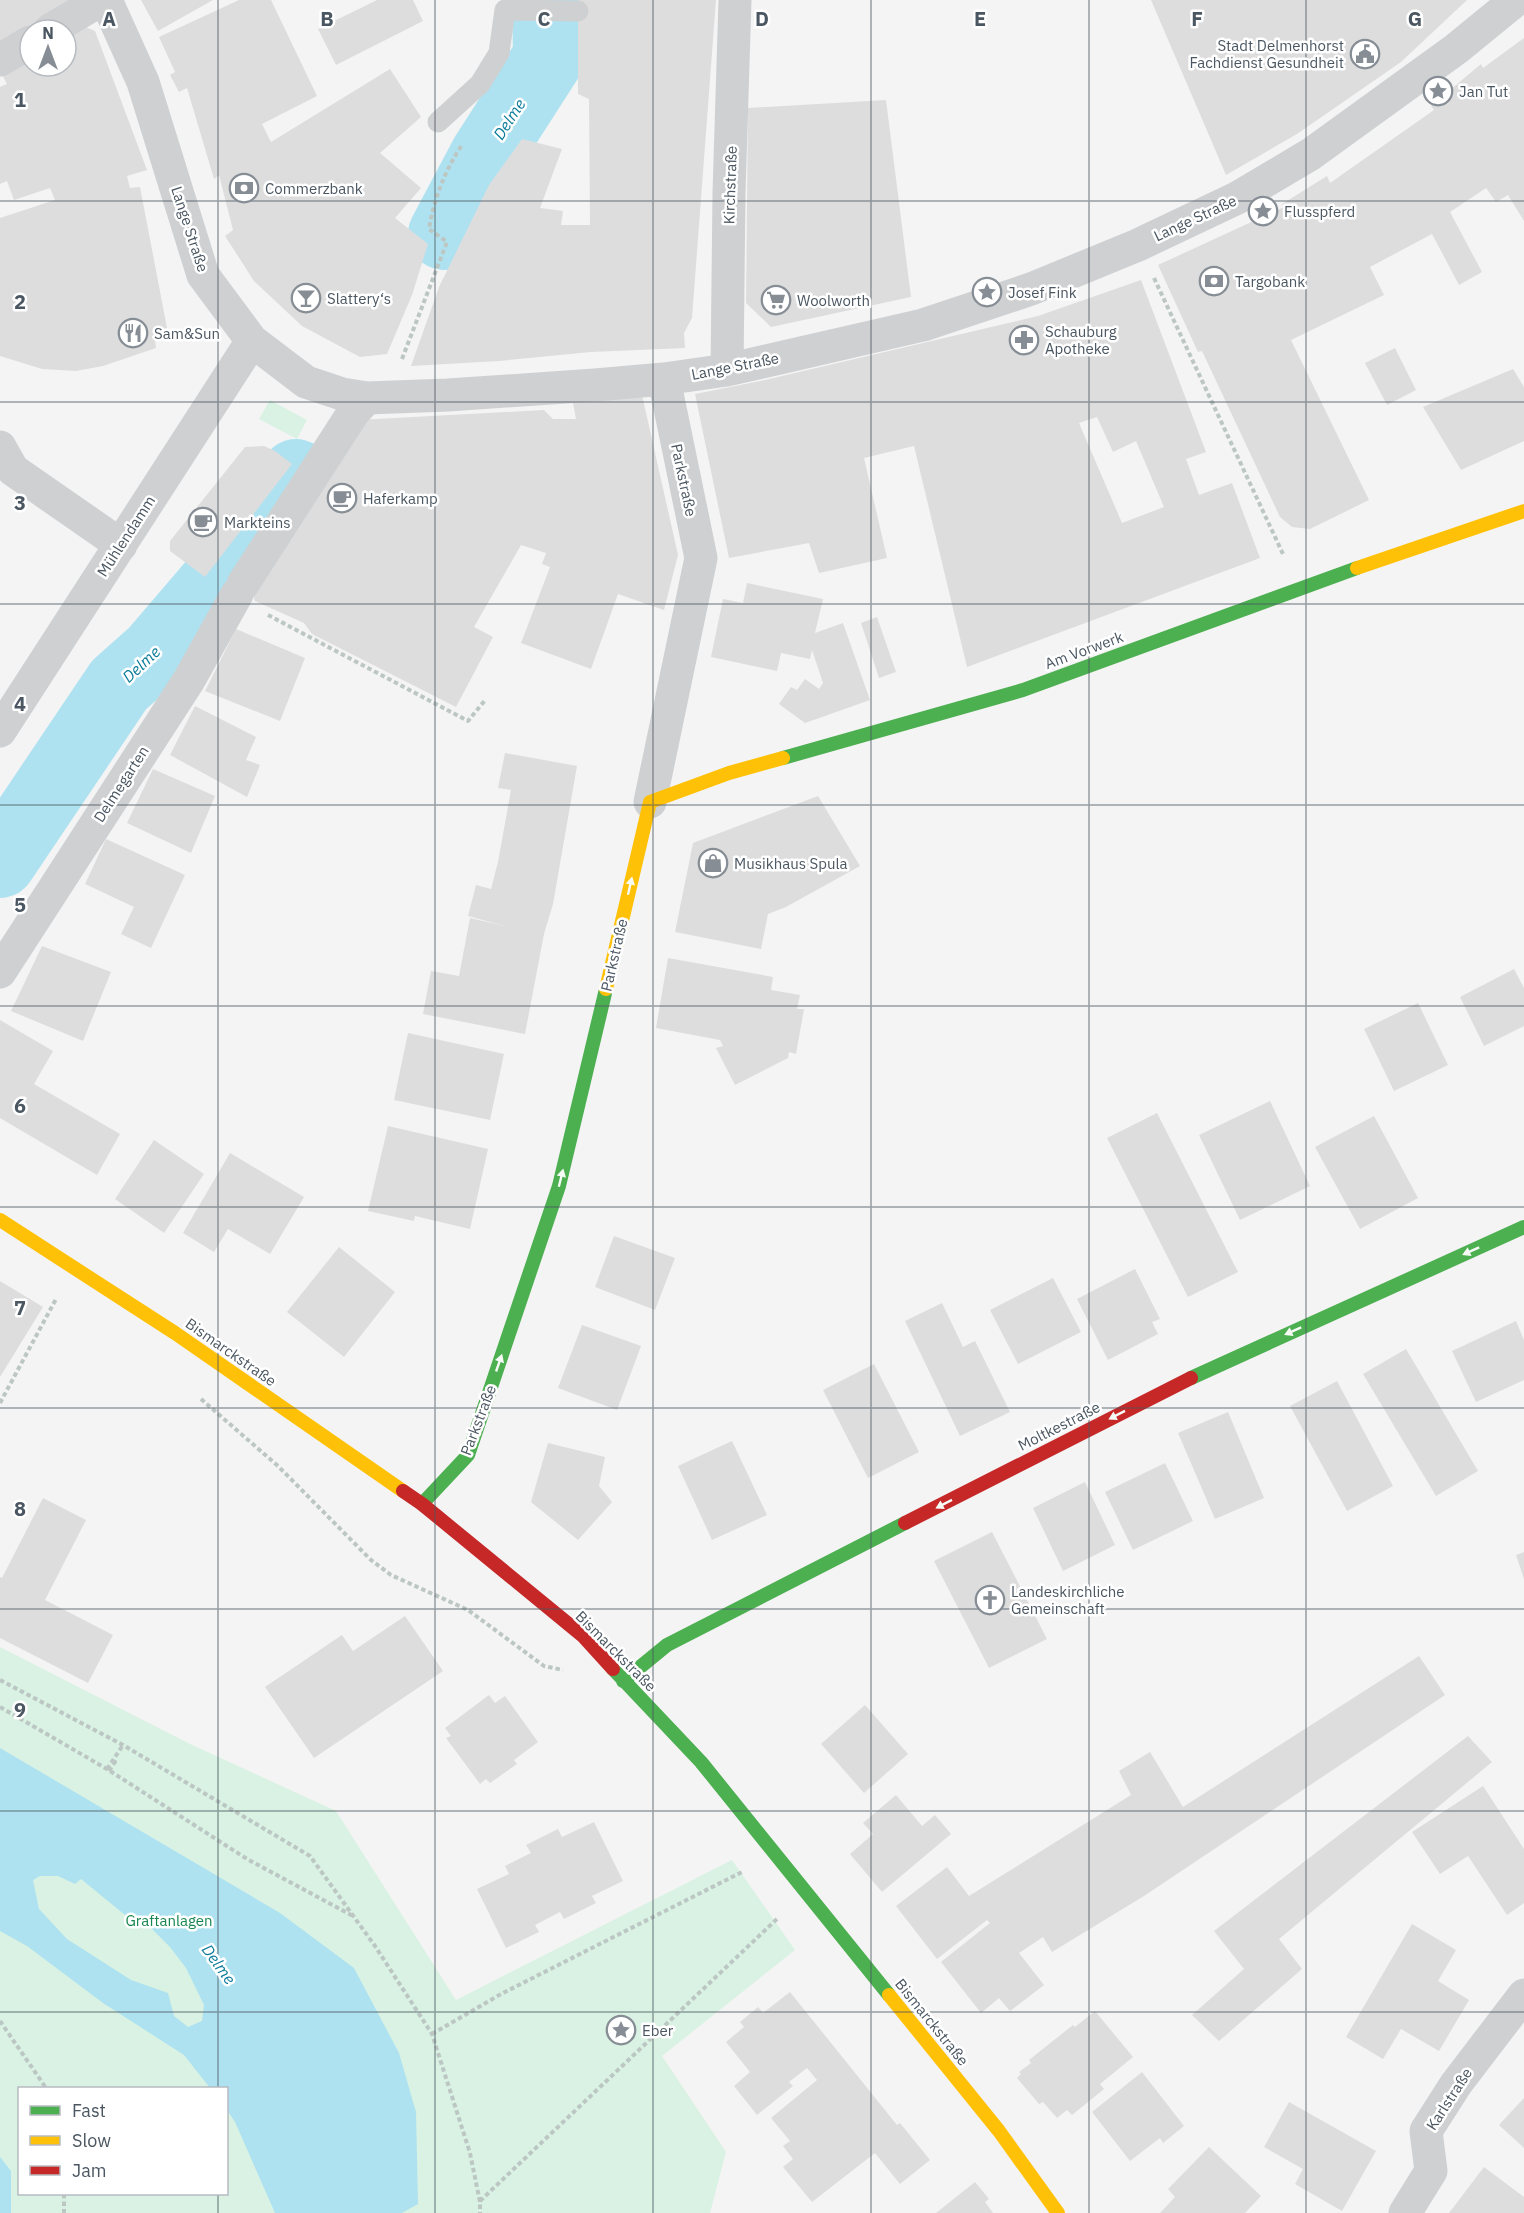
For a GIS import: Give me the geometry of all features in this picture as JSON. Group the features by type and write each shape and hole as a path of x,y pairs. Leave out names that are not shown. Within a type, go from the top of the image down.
{"street":[{"path":"70,18 101,0"},
{"name":"Lange Straße","path":"106,0 143,82 203,275 252,341 306,382 342,394 377,398 664,380 728,369 923,325 1031,289 1138,245 1237,198 1311,154 1456,49 1516,0"},
{"name":"Kirchstraße","path":"728,8 733,104 729,193 728,369"},
{"path":"0,60 18,49"},
{"name":"Mühlendamm","path":"0,731 252,341"},
{"name":"Parkstraße","path":"422,1504 468,1455 559,1186 650,802 701,558 664,380"},
{"name":"Delmegarten","path":"0,972 246,596 353,413 377,398"},
{"path":"0,447 13,470 122,544"},
{"name":"Am Vorwerk","path":"650,802 729,772 1023,690 1298,589 1524,511"},
{"name":"Bismarckstraße","path":"0,1220 175,1333 422,1504 583,1636 623,1681 702,1762 999,2131 1058,2213"},
{"name":"Moltkestraße","path":"623,1681 667,1645 1170,1387 1524,1227"},
{"name":"Karlstraße","path":"1405,2213 1431,2170 1426,2132 1456,2084 1524,1995"}],"lane":[{"path":"438,122 480,84 499,53 505,10 576,11"}],"path":[{"path":"377,398 447,242 429,229 434,204 452,160 464,142"},
{"path":"1138,245 1298,589"},
{"path":"246,596 468,721 486,699"},
{"path":"0,1404 74,1267"},
{"path":"200,1399 278,1466 377,1565 391,1575 468,1610 544,1666 566,1670"},
{"path":"0,1680 123,1745 310,1856 354,1916 432,2034 470,2153 480,2202 480,2213"},
{"path":"0,1707 108,1770 247,1859 354,1916"},
{"path":"108,1770 116,1762 113,1760 123,1745"},
{"path":"432,2034 501,1994 737,1876 775,1853"},
{"path":"480,2202 805,1892"},
{"path":"0,2021 45,2087"},
{"path":"64,2195 64,2213"}],"green space":[{"path":"270,400 307,420 297,439 259,419"},
{"name":"Graftanlagen","path":"0,1647 190,1744 336,1811 456,2000 732,1860 795,1950 662,2056 726,2152 710,2213 0,2213"}],"water":[{"path":"0,1748 280,1913 354,1968 399,2053 416,2112 418,2204 402,2213 275,2213 235,2122 228,2112 228,2087 209,2087 184,2055 103,2003 27,1946 0,1931","holes":["40,1876 58,1876 75,1884 81,1879 125,1915 152,1929 170,1947 186,1968 204,2005 202,2021 188,2027 174,2016 168,1993 131,1980 67,1939 39,1909 33,1880"]},
{"path":"0,2157 11,2171 11,2213 0,2213"}],"building":[{"path":"0,0 70,0 73,5 50,18 18,18 18,37 0,47"},
{"path":"141,0 213,0 158,31"},
{"path":"239,0 271,0 317,96 262,124 271,142 390,69 421,117 380,153 421,188 395,218 428,244 412,295 387,354 360,357 302,326 254,281 225,236 233,230 219,175 214,179 187,88 179,92 170,75 175,72 159,37"},
{"path":"377,0 413,0 423,21 336,65 318,29"},
{"path":"578,0 716,0 692,318 684,333 685,348 591,352 499,361 411,366 439,287 489,185 522,139 562,149 540,208 563,211 561,225 590,225 589,99 578,94"},
{"path":"1151,0 1467,0 1401,62 1297,134 1226,175"},
{"path":"83,26 95,31 147,170 127,176 130,188 140,187 167,328 154,332 156,348 103,366 76,371 42,369 0,356 0,218 55,200 50,188 14,200 7,181 0,184 0,87 7,84 0,71 18,61 18,78 78,78 78,29"},
{"path":"1524,38 1524,221 1508,195 1496,202 1486,188 1450,212 1482,272 1459,285 1432,234 1370,267 1384,295 1291,340 1369,500 1310,529 1292,527 1280,517 1202,351 1198,352 1158,265 1284,207 1282,204 1327,176 1330,183 1434,110 1431,106 1481,64 1483,68"},
{"path":"886,100 911,297 771,327 746,303 748,108"},
{"path":"1141,280 1206,452 1186,459 1199,495 1232,483 1260,558 967,667 914,446 864,458 887,558 819,573 809,543 729,558 695,394 765,380 1038,316","holes":["1097,417 1113,452 1136,441 1164,507 1122,523 1079,423"]},
{"path":"1395,348 1416,390 1387,405 1365,363"},
{"path":"1513,369 1524,387 1524,441 1461,470 1423,407"},
{"path":"642,395 678,555 664,610 618,594 591,669 521,643 550,567 542,564 546,553 521,545 474,627 493,637 456,707 312,634 304,623 255,601 250,590 358,420 544,410 553,419 576,419 573,403"},
{"path":"264,446 292,464 205,577 170,551 170,541 245,447"},
{"path":"747,583 823,599 815,633 843,623 870,700 805,723 779,704 791,687 797,690 805,679 819,689 823,683 812,650 810,659 781,653 777,671 711,657 723,599 743,603"},
{"path":"877,617 896,672 879,678 861,623"},
{"path":"236,629 305,658 280,721 205,691"},
{"path":"195,706 256,737 246,760 260,765 247,797 170,755"},
{"path":"505,753 577,766 553,904 544,934 525,1034 423,1014 431,971 459,976 470,918 505,926 468,916 476,885 491,889 498,862 511,790 498,788"},
{"path":"153,769 215,796 191,853 127,823"},
{"path":"818,796 860,866 786,907 768,914 761,949 675,932 693,843"},
{"path":"106,839 185,875 151,948 121,934 134,907 85,884"},
{"path":"42,946 111,972 83,1041 11,1011"},
{"path":"668,958 773,977 771,990 800,995 797,1009 804,1009 796,1054 789,1052 788,1058 735,1085 716,1048 723,1046 720,1040 656,1028"},
{"path":"1514,969 1524,988 1524,1026 1484,1046 1460,997"},
{"path":"1418,1003 1448,1065 1394,1091 1364,1029"},
{"path":"0,1020 53,1051 34,1084 120,1134 97,1175 0,1118"},
{"path":"408,1033 504,1054 490,1120 394,1100"},
{"path":"1270,1101 1310,1186 1240,1220 1199,1135"},
{"path":"1157,1113 1238,1272 1188,1297 1107,1138"},
{"path":"1374,1116 1418,1198 1360,1229 1315,1147"},
{"path":"388,1126 488,1149 470,1229 415,1216 414,1221 368,1211"},
{"path":"154,1140 204,1174 164,1233 115,1199"},
{"path":"230,1153 304,1197 270,1254 228,1229 214,1252 183,1233"},
{"path":"614,1236 675,1258 655,1310 595,1287"},
{"path":"339,1247 395,1292 344,1357 287,1312"},
{"path":"1135,1269 1160,1319 1152,1322 1158,1334 1108,1360 1077,1299"},
{"path":"1053,1278 1081,1332 1018,1364 990,1310"},
{"path":"0,1281 43,1307 0,1377"},
{"path":"942,1303 963,1347 975,1341 1010,1412 960,1436 905,1321"},
{"path":"1516,1321 1524,1340 1524,1380 1476,1402 1452,1351"},
{"path":"582,1325 641,1346 617,1410 558,1388"},
{"path":"1406,1349 1478,1471 1436,1496 1363,1374"},
{"path":"874,1364 919,1452 868,1478 823,1390"},
{"path":"1337,1381 1393,1486 1347,1511 1290,1406"},
{"path":"1228,1412 1264,1498 1215,1519 1178,1433"},
{"path":"732,1441 767,1515 712,1540 678,1466"},
{"path":"548,1443 605,1457 599,1486 612,1502 578,1540 531,1502"},
{"path":"1165,1463 1193,1521 1133,1550 1105,1492"},
{"path":"1085,1482 1115,1545 1063,1571 1033,1508"},
{"path":"43,1498 86,1520 45,1600 113,1635 88,1683 0,1638 0,1577 2,1578"},
{"name":"Landeskirchliche Gemeinschaft","path":"992,1532 1047,1639 989,1668 934,1561"},
{"path":"1524,1552 1524,1579 1516,1555"},
{"path":"405,1616 443,1671 314,1758 265,1687 342,1635 353,1651"},
{"path":"1419,1656 1445,1695 1144,1896 1052,1952 1043,1937 1019,1953 1044,1985 1010,2011 999,1998 981,2013 941,1962 990,1923 987,1920 937,1959 896,1906 947,1867 969,1896 1131,1795 1119,1771 1150,1752 1183,1807"},
{"path":"489,1695 495,1703 505,1696 538,1742 514,1760 517,1764 490,1783 486,1779 480,1784 446,1738 451,1736 445,1728"},
{"path":"865,1705 908,1754 864,1793 821,1744"},
{"path":"1468,1736 1492,1762 1279,1939 1302,1969 1219,2041 1192,2015 1244,1969 1214,1931"},
{"path":"1483,1786 1524,1849 1524,1903 1507,1915 1468,1856 1440,1874 1412,1832"},
{"path":"896,1795 922,1826 935,1815 951,1834 882,1892 850,1854 873,1834 863,1823"},
{"path":"594,1822 623,1881 592,1896 596,1903 564,1919 560,1912 535,1925 539,1932 506,1948 477,1889 509,1874 505,1866 531,1853 526,1845 558,1829 562,1837"},
{"path":"1412,1924 1456,1950 1438,1981 1469,2000 1439,2051 1401,2029 1383,2059 1346,2037"},
{"path":"790,1992 897,2125 900,2123 930,2160 900,2184 875,2153 812,2202 783,2167 793,2159 783,2146 790,2141 771,2118 817,2080 807,2068 789,2082 793,2086 757,2115 734,2086 750,2072 726,2042 744,2027 740,2022 758,2007 763,2013"},
{"path":"1095,2011 1133,2057 1100,2084 1104,2089 1072,2115 1067,2110 1057,2118 1043,2102 1039,2104 1017,2078 1021,2074 1019,2072 1031,2063 1029,2060 1073,2025 1075,2027"},
{"path":"1142,2072 1184,2126 1163,2143 1160,2138 1130,2161 1092,2112"},
{"path":"1524,2098 1524,2148 1499,2125"},
{"path":"1289,2102 1376,2151 1342,2211 1295,2184 1303,2169 1264,2147"},
{"path":"1209,2147 1261,2196 1245,2213 1160,2213 1175,2197 1168,2189"},
{"path":"1484,2167 1524,2197 1524,2213 1449,2213"},
{"path":"975,2182 989,2199 985,2202 993,2213 936,2213"}],"waterway":[{"name":"Delme","path":"444,234 486,155 549,57 548,0"},
{"name":"Delme","path":"0,862 119,685 155,653 214,584 296,475"}],"traffic: fast":[{"path":"783,758 1023,690 1357,568"},
{"path":"422,1504 468,1455 559,1186 606,989"},
{"path":"1191,1378 1524,1227"},
{"path":"623,1681 667,1645 905,1523"},
{"path":"613,1669 701,1762 889,1995"}],"traffic: slow":[{"path":"1357,568 1524,511"},
{"path":"606,989 650,802 729,773 783,758"},
{"path":"0,1220 175,1333 403,1491"},
{"path":"889,1995 999,2131 1058,2213"}],"traffic: jam":[{"path":"905,1523 1191,1378"},
{"path":"403,1491 583,1636 613,1669"}],"place":[{"name":"Stadt Delmenhorst Fachdienst Gesundheit","path":"1365,54"},
{"name":"Jan Tut","path":"1438,91"},
{"name":"Commerzbank","path":"244,188"},
{"name":"Flusspferd","path":"1263,211"},
{"name":"Targobank","path":"1214,281"},
{"name":"Josef Fink","path":"987,292"},
{"name":"Slattery‘s","path":"306,298"},
{"name":"Woolworth","path":"776,300"},
{"name":"Sam&Sun","path":"133,333"},
{"name":"Schauburg Apotheke","path":"1024,340"},
{"name":"Haferkamp","path":"342,498"},
{"name":"Markteins","path":"203,522"},
{"name":"Musikhaus Spula","path":"713,863"},
{"name":"Landeskirchliche Gemeinschaft","path":"990,1600"},
{"name":"Eber","path":"621,2030"}]}
